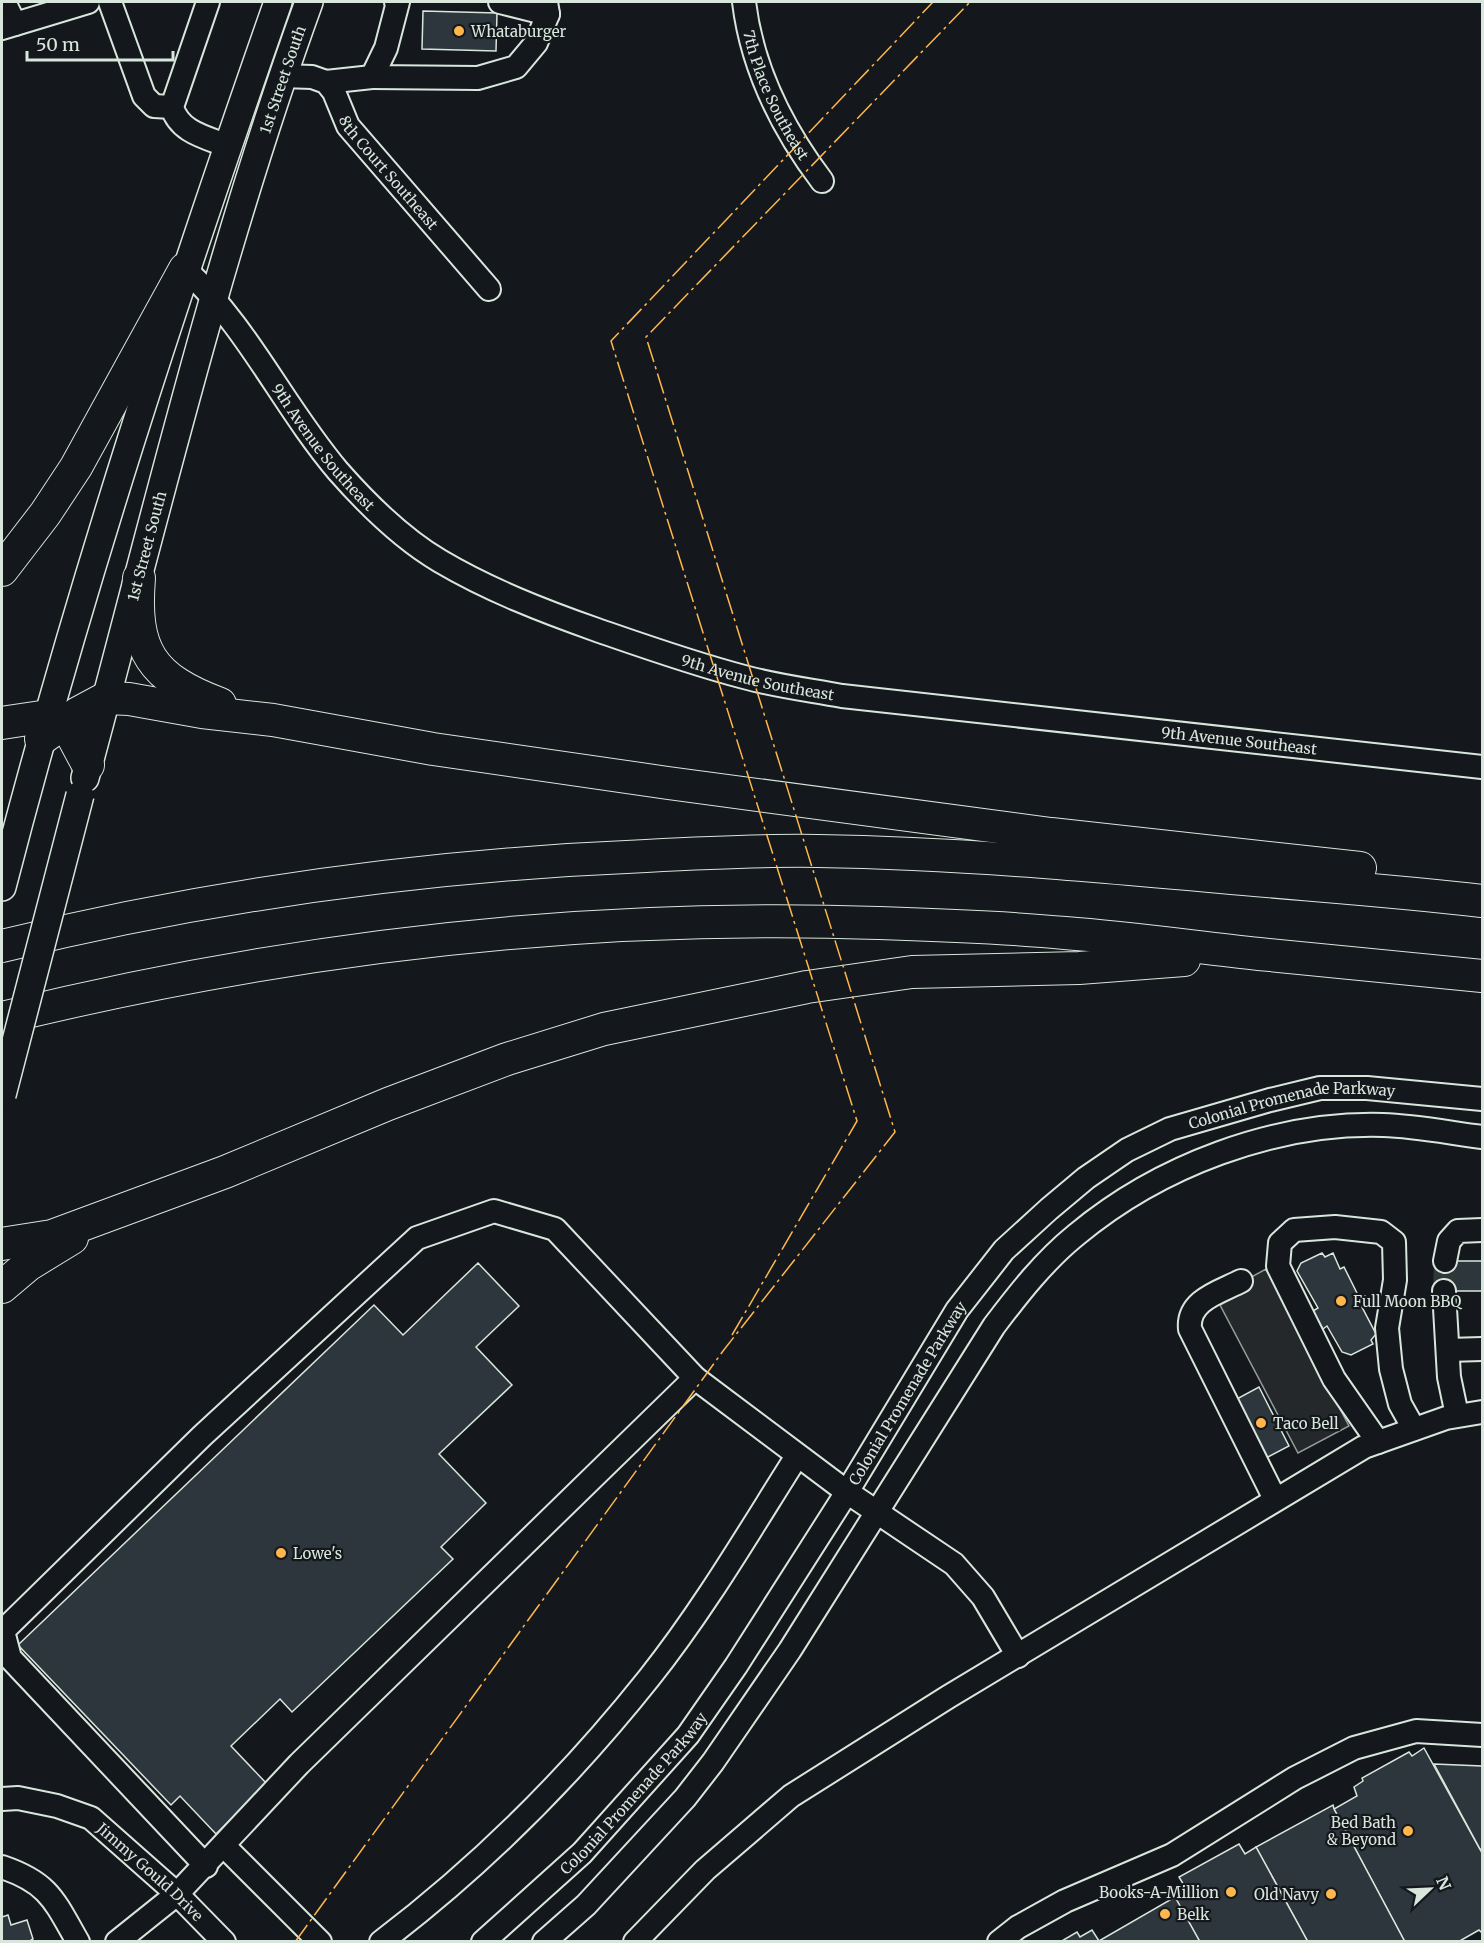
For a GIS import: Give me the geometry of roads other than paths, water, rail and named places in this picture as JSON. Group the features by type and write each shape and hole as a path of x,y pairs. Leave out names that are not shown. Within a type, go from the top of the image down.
{"highway":[{"path":"2,570 76,467 185,269"},
{"path":"139,578 136,614 146,647 163,673 201,697 260,718"},
{"path":"47,736 106,698 129,699 202,712 260,718 433,749 668,783 1051,834 1380,870 1469,899"},
{"path":"2,723 47,736 88,765"},
{"path":"2,946 99,922 188,905 379,877 549,860 734,852 818,851 1044,861 1469,899"},
{"path":"2,1018 76,1000 229,969 367,949 531,931 608,927 789,922 949,926 1065,933 1482,976"},
{"path":"2,1244 52,1236 225,1172 388,1104 507,1059 604,1029 807,987 912,972 1079,968 1262,955"},
{"path":"2,1287 28,1265 106,1216"}],"main road":[{"name":"1st Street South","path":"2,887 185,269 278,2"},
{"name":"1st Street South","path":"2,1095 214,296 282,76 309,2"}],"street":[{"path":"2,3 6,6 8,26 88,2"},
{"path":"110,2 144,96 154,106 172,107"},
{"path":"208,2 172,107 177,119 188,130 228,146"},
{"path":"372,77 386,48 398,2"},
{"path":"282,76 312,77 326,82 372,77 477,78 516,67 536,43 547,8 500,2"},
{"name":"7th Place Southeast","path":"744,2 748,34 758,68 804,157 822,181"},
{"name":"8th Court Southeast","path":"326,82 334,92 348,126 489,289"},
{"name":"9th Avenue Southeast","path":"185,269 214,296 313,439 339,471 386,519 438,560 484,585 564,619 666,655 747,678 842,696 1482,767"},
{"name":"Colonial Promenade Parkway","path":"483,1941 582,1853 688,1735 736,1666 847,1492 957,1310 1004,1250 1086,1178 1127,1150 1170,1129 1320,1088 1367,1088 1482,1099"},
{"name":"Colonial Promenade Parkway","path":"544,1941 586,1905 685,1798 713,1762 765,1689 994,1326 1028,1281 1075,1236 1110,1209 1162,1178 1208,1158 1277,1137 1322,1129 1383,1125 1482,1137"},
{"path":"206,1866 10,1658 3,1630 202,1436 417,1238 494,1211 555,1229 695,1378 847,1492 954,1564 983,1596 1018,1656"},
{"path":"1378,1442 1334,1379 1278,1266 1280,1243 1294,1230 1335,1227 1371,1229 1381,1232 1394,1242 1395,1281 1387,1328 1391,1369 1400,1404 1414,1429"},
{"path":"1445,1261 1449,1241 1458,1231 1482,1230"},
{"path":"1241,1281 1199,1303 1191,1314 1190,1329 1275,1499"},
{"path":"1444,1291 1449,1377 1457,1415"},
{"path":"1448,1350 1482,1350"},
{"path":"117,1941 177,1894 206,1866 299,1764 695,1378"},
{"path":"635,1941 705,1870 791,1796 1275,1499 1364,1447 1457,1415 1482,1412"},
{"path":"381,1941 418,1913 552,1791 650,1677 730,1562 797,1456"},
{"path":"999,1941 1018,1927 1065,1901 1172,1855 1295,1778 1354,1748 1416,1731 1482,1734"},
{"name":"Jimmy Gould Drive","path":"2,1799 18,1798 38,1802 91,1818 177,1894 224,1941"},
{"path":"224,1846 320,1941"},
{"path":"2,1867 28,1876 51,1894 78,1941"}],"tunnel":[{"path":"1444,1291 1445,1261"}],"place":[{"name":"Whataburger","path":"459,31"},
{"name":"Full Moon BBQ","path":"1341,1301"},
{"name":"Taco Bell","path":"1261,1423"},
{"name":"Lowe's","path":"281,1553"},
{"name":"Bed Bath & Beyond","path":"1408,1831"},
{"name":"Books-A-Million","path":"1231,1892"},
{"name":"Old Navy","path":"1331,1894"},
{"name":"Belk","path":"1165,1914"}]}
